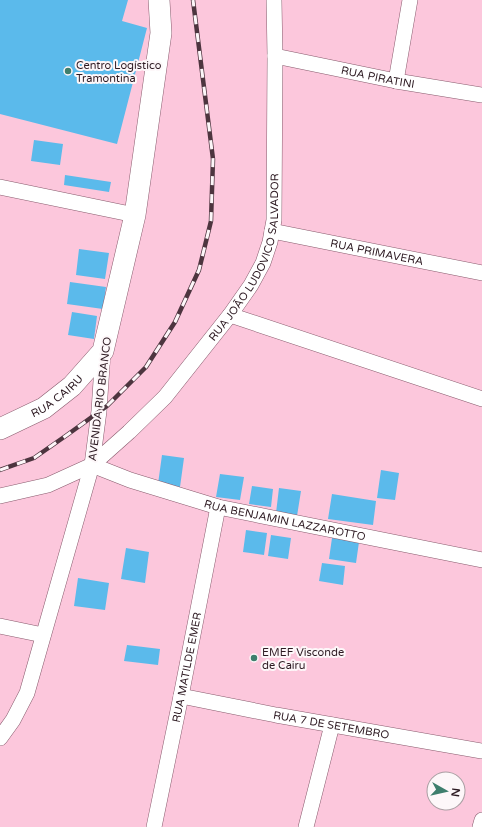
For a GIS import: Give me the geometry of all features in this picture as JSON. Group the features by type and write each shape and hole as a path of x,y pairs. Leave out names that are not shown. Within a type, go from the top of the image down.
{"street":[{"name":"AVENIDA RIO BRANCO","path":"0,738 13,720 27,693 92,465 99,411 103,351 135,214 161,33 159,0"},
{"name":"RUA JOÃO LUDOVICO SALVADOR","path":"92,465 165,397 230,315 251,285 263,263 272,231 275,197 274,0"},
{"path":"396,81 410,0"},
{"name":"RUA PIRATINI","path":"275,56 396,81 482,95"},
{"path":"0,187 135,214"},
{"name":"RUA PRIMAVERA","path":"272,231 482,273"},
{"path":"230,315 482,399"},
{"name":"RUA CAIRU","path":"0,429 44,408 72,386 103,351"},
{"path":"0,496 48,485 92,465"},
{"name":"RUA BENJAMIN LAZZAROTTO","path":"92,465 130,480 218,507 482,560"},
{"name":"RUA MATILDE EMER","path":"154,827 218,507"},
{"path":"0,626 43,635"},
{"name":"RUA 7 DE SETEMBRO","path":"181,696 332,725 482,751"},
{"path":"306,827 332,725"},
{"path":"480,827 482,820"}],"building":[{"name":"Centro Logístico Tramontina","path":"0,0 128,0 122,21 147,28 117,144 0,114"},
{"path":"34,140 63,144 60,165 31,161"},
{"path":"65,175 111,182 109,192 64,185"},
{"path":"79,249 109,253 105,279 76,275"},
{"path":"70,282 106,287 103,309 67,304"},
{"path":"72,312 97,316 94,339 68,335"},
{"path":"162,455 184,458 180,487 158,484"},
{"path":"381,470 399,473 395,500 377,498"},
{"path":"220,474 244,477 240,500 216,497"},
{"path":"252,486 273,489 271,507 249,504"},
{"path":"279,488 301,491 297,516 276,513"},
{"path":"332,494 376,501 373,525 328,519"},
{"path":"246,530 267,533 264,555 243,552"},
{"path":"271,535 291,538 288,559 268,556"},
{"path":"332,538 359,542 356,563 329,559"},
{"path":"126,548 149,552 145,583 121,579"},
{"path":"322,563 345,566 343,585 319,581"},
{"path":"78,578 109,583 105,610 74,606"},
{"path":"127,645 160,649 158,665 124,661"}],"railway":[{"path":"0,470 34,458 67,435 107,406 146,367 175,322 199,270 211,221 213,159 193,0"}],"place":[{"name":"Centro Logístico Tramontina","path":"68,71"},
{"name":"EMEF Visconde de Cairu","path":"254,658"}]}
